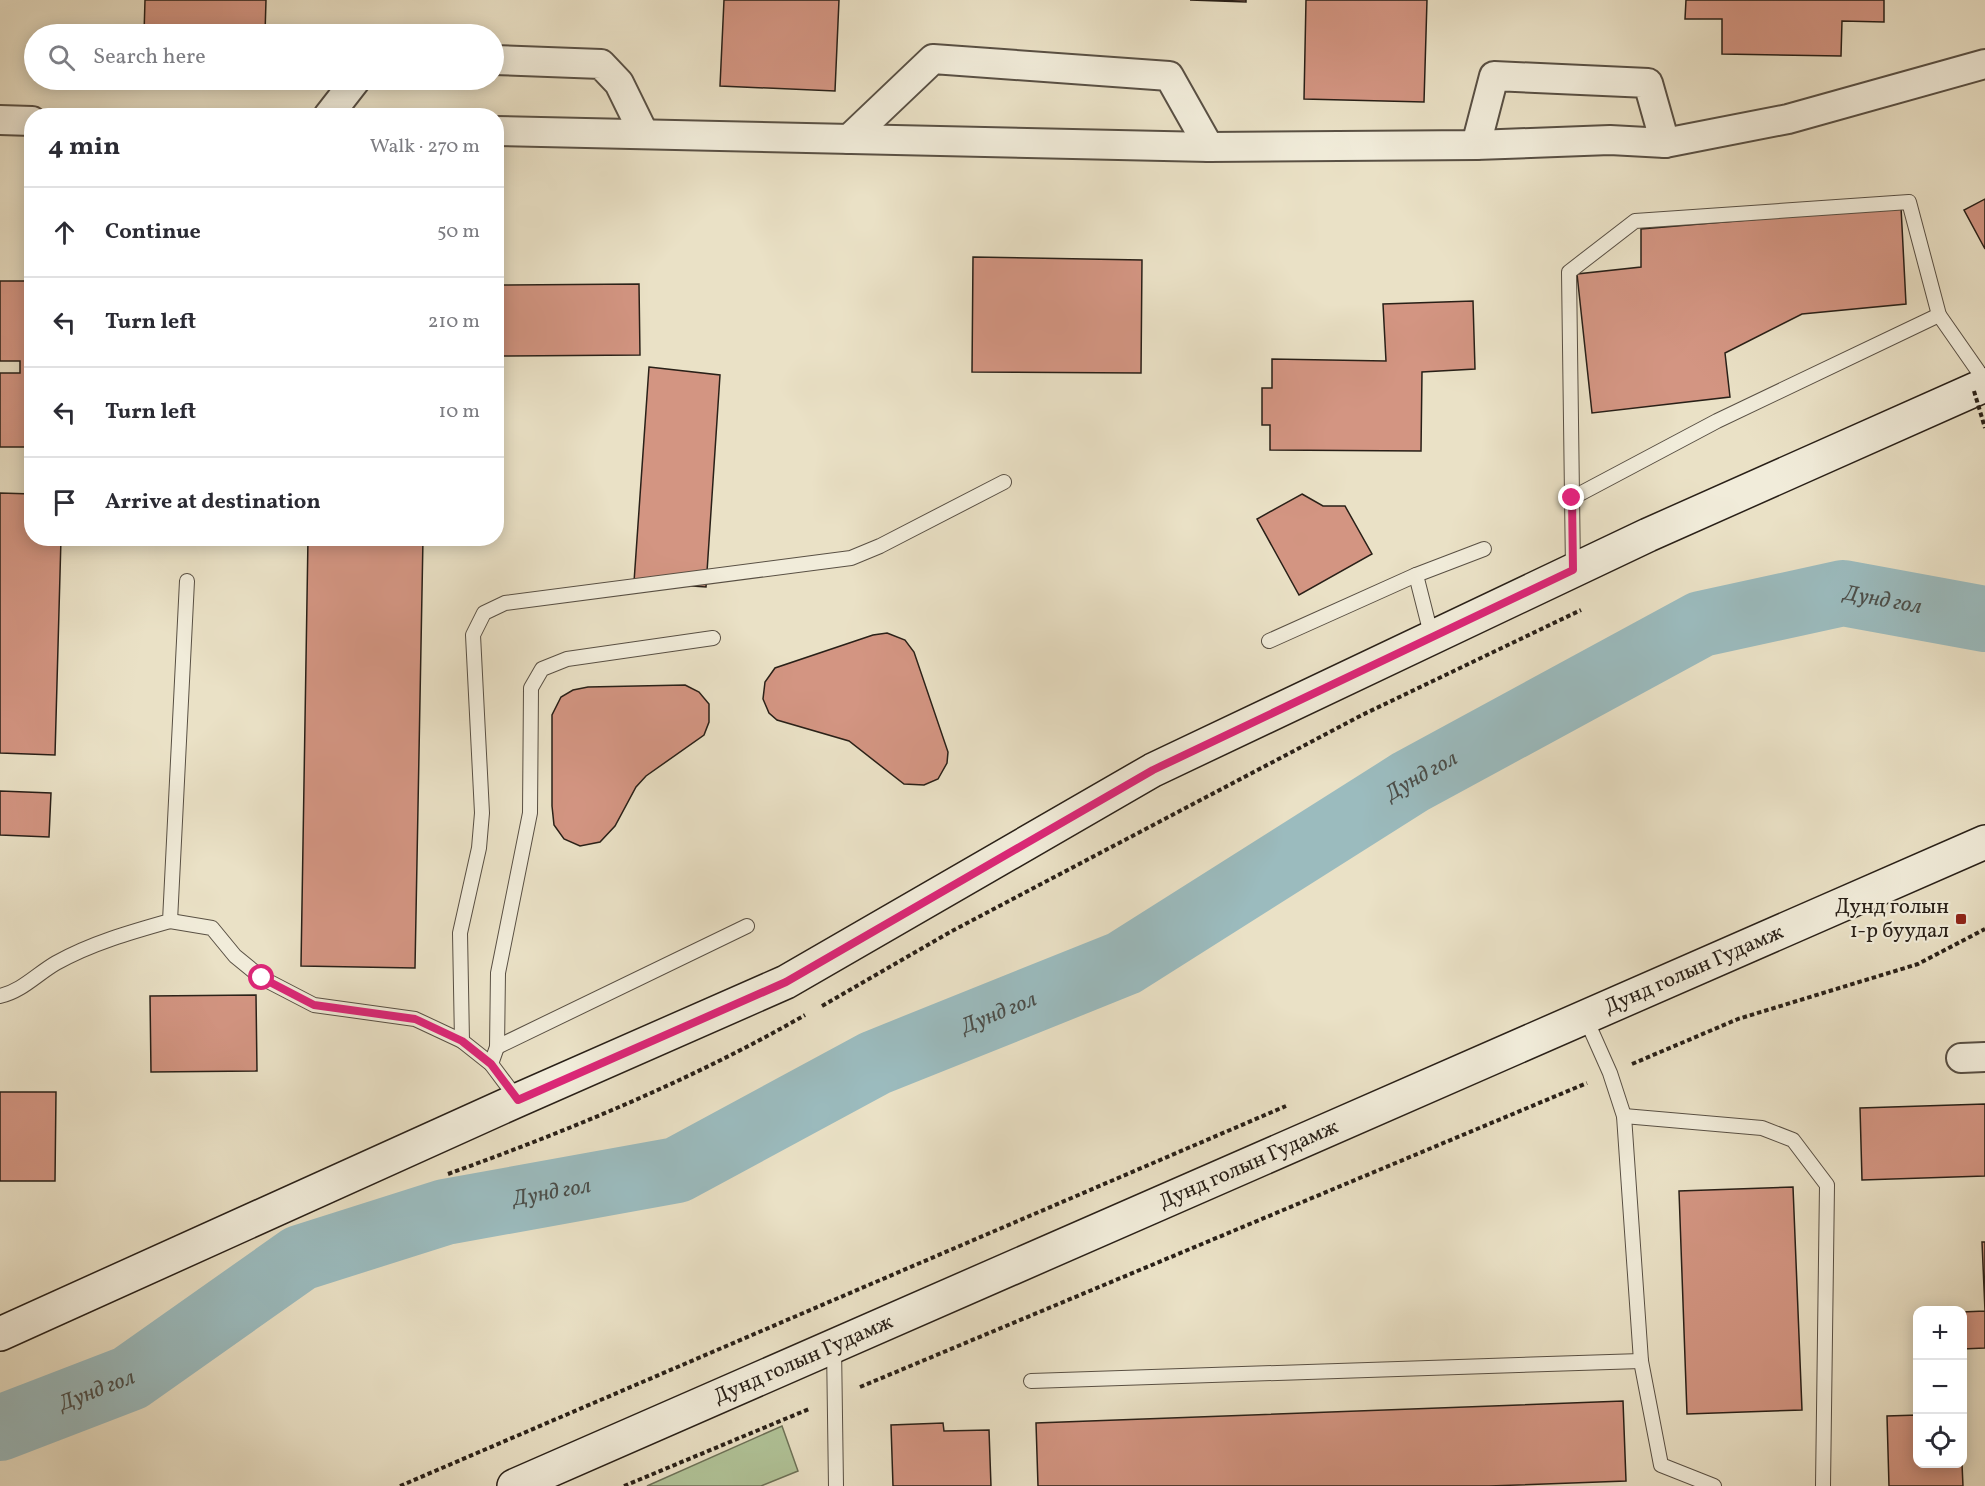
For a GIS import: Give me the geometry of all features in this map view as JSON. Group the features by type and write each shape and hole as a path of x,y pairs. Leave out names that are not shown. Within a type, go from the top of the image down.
{"street":[{"path":"849,139 933,59 1169,76 1209,147"},
{"path":"504,60 601,64 619,83 644,134"},
{"path":"504,131 1209,147 1476,145 1610,140 1665,143 1788,118 1985,64"},
{"path":"1476,145 1494,76 1648,83 1665,143"},
{"path":"334,108 348,90"},
{"path":"0,120 24,121"},
{"path":"0,1334 518,1100 786,982 1153,770 1573,570 1981,386"},
{"name":"Дунд голын Гудамж","path":"514,1486 834,1344 1586,1019 1985,843"}],"lane":[{"path":"1573,570 1569,272 1635,221 1909,202 1939,315 1981,386"},
{"path":"1572,498 1717,422 1939,315"},
{"path":"462,1041 460,933 479,848 482,813 472,635 484,613 505,603 851,558 880,546 1004,482"},
{"path":"1269,641 1416,575 1484,549"},
{"path":"1416,575 1431,638"},
{"path":"170,921 187,581"},
{"path":"491,1064 497,1047 498,973 530,813 531,687 542,669 567,659 713,638"},
{"path":"0,996 13,993 55,964 87,948 170,921 212,928 235,956 262,978 314,1005 415,1019 462,1041 491,1064 518,1100"},
{"path":"497,1047 747,926"},
{"path":"1586,1019 1610,1073 1624,1116 1641,1361 1661,1465 1714,1486"},
{"path":"1624,1116 1762,1128 1793,1140 1827,1185 1822,1486"},
{"path":"834,1344 836,1486"},
{"path":"1031,1381 1641,1361"}],"path":[{"path":"1981,386 1985,428"},
{"path":"624,1486 1737,1019 1918,964 1985,929"},
{"path":"400,1486 1290,1104"}],"green space":[{"path":"782,1426 798,1471 761,1486 647,1486"}],"building":[{"path":"145,0 266,0 265,24 144,24"},
{"path":"724,0 839,0 835,91 720,86"},
{"path":"1190,0 1246,0 1246,2"},
{"path":"1306,0 1427,0 1424,102 1304,99"},
{"path":"1686,0 1884,0 1884,22 1842,21 1841,56 1722,54 1722,19 1685,19"},
{"path":"1985,199 1985,249 1964,210"},
{"path":"1901,207 1906,304 1802,314 1725,353 1730,397 1592,413 1577,274 1641,267 1641,229"},
{"path":"973,257 1142,260 1141,373 972,372"},
{"path":"0,281 24,281 24,447 0,447 0,373 20,373 20,361 0,361"},
{"path":"639,284 640,355 504,356 504,285"},
{"path":"1473,301 1475,369 1422,372 1421,451 1270,450 1270,425 1262,425 1262,388 1272,388 1272,359 1386,361 1383,304"},
{"path":"649,367 720,375 706,587 634,582"},
{"path":"0,493 24,494 24,546 61,546 55,755 0,753"},
{"path":"1302,494 1323,506 1345,506 1372,554 1299,595 1257,519"},
{"path":"308,546 423,546 415,968 301,966"},
{"path":"887,633 905,640 914,652 948,752 947,763 938,779 924,785 904,784 849,741 777,720 769,713 763,699 765,682 775,668 873,635"},
{"path":"685,685 699,692 709,704 709,722 704,735 646,776 636,787 615,826 600,842 580,846 564,839 554,825 552,806 552,715 561,697 573,690 588,687"},
{"path":"0,791 51,793 49,837 0,835"},
{"path":"256,995 257,1071 151,1072 150,996"},
{"path":"0,1092 56,1092 55,1181 0,1181"},
{"path":"1985,1104 1985,1176 1862,1180 1860,1108"},
{"path":"1793,1187 1802,1410 1687,1414 1679,1191"},
{"path":"1982,1242 1985,1242 1985,1311"},
{"path":"1985,1311 1985,1348 1967,1349 1967,1312"},
{"path":"1623,1401 1626,1481 1489,1486 1038,1486 1036,1423"},
{"path":"1913,1415 1913,1468 1962,1468 1963,1486 1889,1486 1887,1416"},
{"path":"943,1423 944,1431 989,1430 991,1486 893,1486 891,1425"}],"waterway":[{"name":"Дунд гол","path":"0,1428 130,1378 300,1258 445,1212 677,1170 875,1063 1124,963 1410,782 1701,624 1843,593 1985,619"}],"place":[{"name":"Дунд голын 1-р буудал","path":"1961,919"}],"route":[{"path":"262,978 314,1005 371,1015 415,1019 462,1041 491,1064 506,1081 518,1100 786,982 1153,770 1573,570 1572,498"}]}
